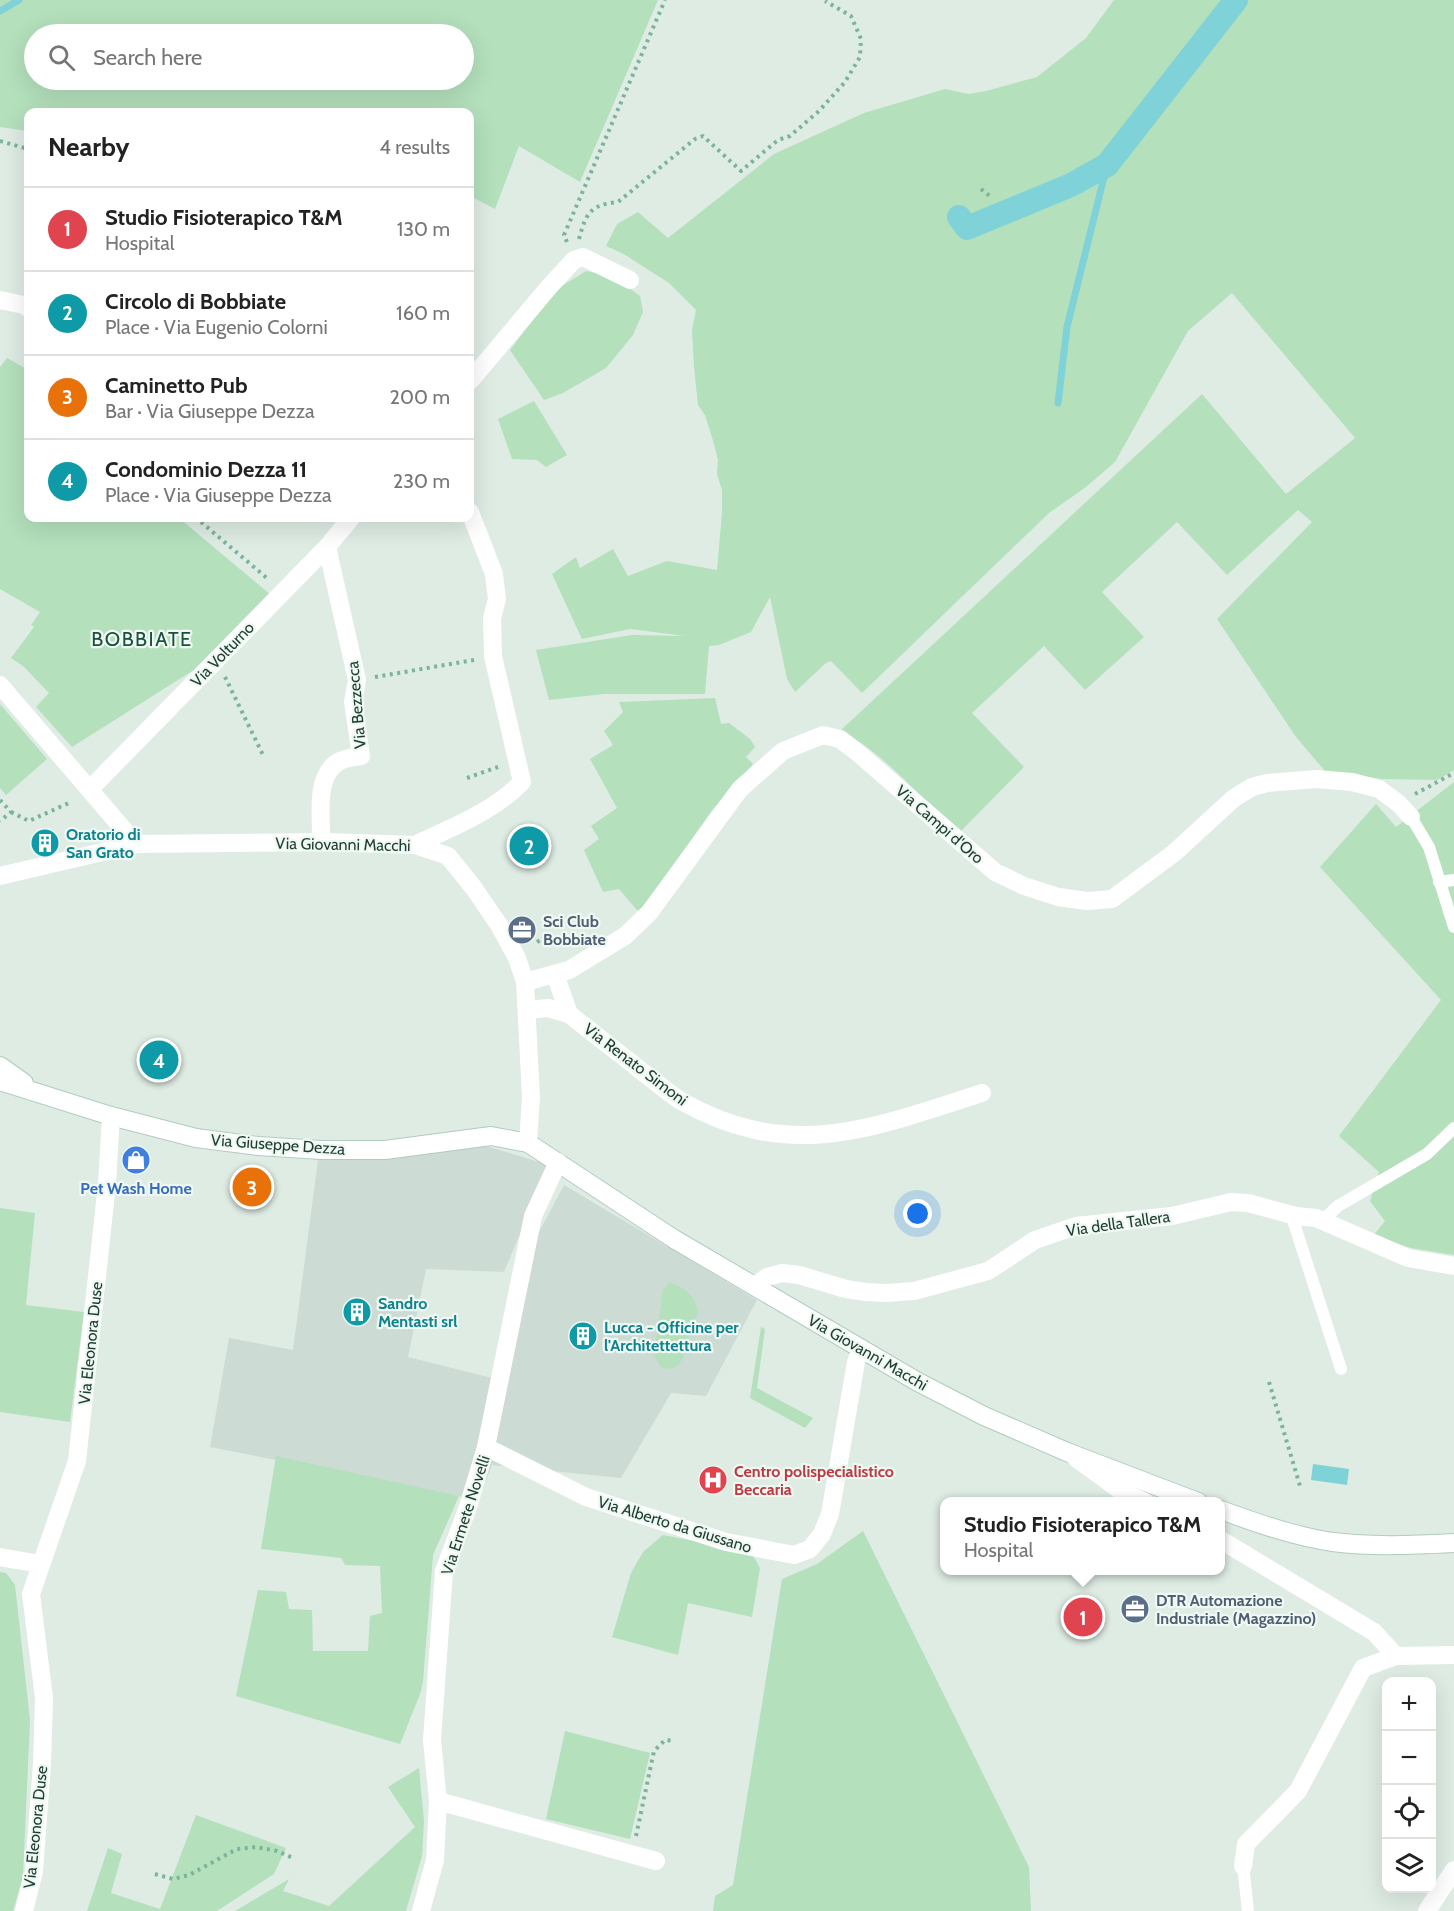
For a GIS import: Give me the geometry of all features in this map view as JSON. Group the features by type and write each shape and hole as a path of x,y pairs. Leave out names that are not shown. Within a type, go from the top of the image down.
{"street":[{"path":"474,376 549,286 574,260 583,257 630,280"},
{"path":"0,300 24,305"},
{"name":"Via Volturno","path":"90,789 327,547 345,522"},
{"path":"415,844 483,812 509,795 522,782 493,656 492,618 497,599 494,574 474,522"},
{"name":"Via Bezzecca","path":"321,842 322,787 327,771 339,761 361,756 353,702 357,681 327,547"},
{"path":"0,684 136,844"},
{"name":"Via Campi d'Oro","path":"525,982 555,974 586,960 625,936 649,913 740,789 783,752 823,735 840,739 857,752 995,872 1035,890 1058,897 1087,901 1112,899 1174,853 1234,798 1252,787 1267,783 1316,779 1352,782 1379,789 1412,817"},
{"name":"Via Giovanni Macchi","path":"0,876 136,844 321,842 415,844 448,856 467,879 504,934 517,958 525,982 531,1097 528,1143"},
{"name":"Via Renato Simoni","path":"555,974 569,1014"},
{"name":"Via Renato Simoni","path":"528,1010 548,1008 569,1014 679,1100 723,1122 772,1134 826,1136 875,1127 982,1093"},
{"path":"0,1066 13,1077 41,1092"},
{"name":"Via Giuseppe Dezza","path":"0,1081 41,1092 111,1116 196,1138 258,1146 321,1150 385,1150 491,1136 528,1143 558,1162"},
{"name":"Via Eleonora Duse","path":"24,1911 34,1871 42,1764 44,1698 32,1594 40,1564 77,1461 107,1184 111,1116"},
{"name":"Via Giovanni Macchi","path":"558,1162 674,1239 861,1349 984,1416 1068,1452 1185,1497"},
{"name":"Via Ermete Novelli","path":"421,1911 435,1860 438,1801 432,1740 444,1571 468,1507 486,1447 533,1216 558,1162"},
{"name":"Via della Tallera","path":"755,1286 767,1277 782,1273 866,1292 914,1291 988,1271 1035,1240 1076,1226 1172,1216 1231,1202 1248,1203 1316,1218 1408,1258 1454,1266"},
{"name":"Via Alberto da Giussano","path":"486,1447 586,1497 726,1542 794,1555 810,1549 822,1534 830,1514 856,1362 861,1349"},
{"path":"1068,1452 1121,1491 1134,1497"},
{"path":"1225,1512 1257,1524 1333,1542 1413,1545 1454,1543"},
{"path":"1225,1542 1374,1632 1396,1656"},
{"path":"0,1557 40,1564"},
{"path":"1243,1866 1246,1844 1298,1791 1363,1668 1396,1656 1454,1654"},
{"path":"438,1801 656,1861"},
{"path":"1426,1911 1454,1870"}],"lane":[{"path":"1412,817 1429,848 1454,927"},
{"path":"1439,882 1454,880"},
{"path":"1322,1221 1338,1206 1427,1154 1454,1128"},
{"path":"1291,1214 1341,1370"},
{"path":"1243,1866 1248,1911"}],"path":[{"path":"574,260 564,235 665,0"},
{"path":"574,260 584,223 590,211 603,204 618,202 695,139 703,136 741,171 778,140 790,136 819,111 845,82 860,57 861,39 851,16 825,1"},
{"path":"0,141 24,148"},
{"path":"981,189 991,196"},
{"path":"201,522 282,591"},
{"path":"357,681 493,656"},
{"path":"217,660 263,755"},
{"path":"467,778 492,768 517,764"},
{"path":"1398,803 1454,773"},
{"path":"0,800 11,812 29,821 71,802"},
{"path":"0,821 11,812"},
{"path":"537,942 549,935 556,949"},
{"path":"1269,1382 1300,1486"},
{"path":"632,1854 654,1751 665,1740 675,1742"},
{"path":"155,1874 173,1879 189,1875 237,1849 256,1847 277,1851 293,1858"}],"shaded area":[{"path":"480,1144 549,1165 504,1272 426,1269 408,1357 496,1379 514,1279 564,1185 757,1300 706,1396 671,1393 621,1478 492,1465 477,1504 459,1496 210,1447 229,1338 293,1350 318,1160"}],"green space":[{"path":"0,0 658,0 580,182 519,146 495,209 474,198 474,108 24,108 24,130 0,127"},
{"path":"1114,0 1454,0 1454,770 1437,780 1382,779 1325,771 1296,737 1217,619 1312,522 1298,510 1227,575 1177,522 1102,592 1144,637 1085,690 1044,646 972,713 1024,767 958,834 887,764 872,751 840,731 1202,394 1286,494 1355,438 1232,293 1188,331 1115,462 1086,487 1049,513 862,693 831,661 795,692 787,679 770,597 751,632 719,645 709,646 705,694 604,694 549,700 536,650 632,635 685,636 630,629 582,639 552,574 576,557 580,568 613,549 628,576 667,561 717,570 722,490 717,474 718,460 714,444 705,415 698,405 692,330 696,310 669,283 622,253 606,246 617,224 638,212 668,238 774,154 864,113 945,89 968,94 1037,77 1086,38"},
{"path":"586,271 614,277 640,296 643,312 633,335 606,368 563,393 544,400 510,350 557,289"},
{"path":"7,358 24,368 24,522 184,522 271,595 208,661 72,747 36,707 49,693 23,666 11,658 34,627 31,625 40,612 0,589 0,367"},
{"path":"534,401 567,455 546,467 537,460 512,459 498,419"},
{"path":"715,698 721,724 729,723 750,739 755,747 746,757 753,764 712,810 642,910 637,910 619,889 603,892 584,850 599,839 591,826 617,808 590,759 613,745 604,731 623,712 619,702"},
{"path":"0,704 47,759 6,795 0,788"},
{"path":"1454,782 1454,1255 1411,1248 1373,1236 1385,1221 1370,1201 1379,1172 1339,1136 1441,1000 1320,867 1376,804 1396,827"},
{"path":"0,1208 35,1213 26,1305 84,1312 70,1422 0,1412"},
{"path":"670,1282 690,1294 698,1314 682,1359 671,1368 661,1367 654,1356 663,1289"},
{"path":"761,1327 765,1329 757,1388 813,1418 805,1428 750,1398"},
{"path":"276,1456 459,1496 433,1555 423,1682 400,1744 236,1696 258,1590 286,1592 289,1609 312,1610 313,1651 368,1651 370,1616 382,1613 380,1566 345,1565 341,1558 261,1549"},
{"path":"863,1531 1029,1867 1031,1911 713,1911 715,1896 733,1885 782,1579 817,1564"},
{"path":"663,1535 751,1552 760,1568 752,1617 688,1603 678,1655 612,1637 631,1573 643,1552"},
{"path":"0,1572 6,1573 15,1585 30,1720 23,1876 13,1911 0,1911"},
{"path":"565,1731 650,1753 630,1839 546,1819"},
{"path":"419,1768 424,1821 422,1856 406,1911 235,1911 289,1879 283,1891 329,1906 415,1827 388,1787"},
{"path":"196,1815 286,1848 274,1874 217,1911 87,1911 108,1848 122,1854 111,1893 160,1909"}],"water":[{"path":"1313,1464 1349,1469 1347,1485 1311,1480"}],"waterway":[{"path":"0,11 19,0"},
{"path":"959,217 967,228 1071,185 1107,165 1236,0"},
{"path":"1058,403 1067,327 1107,165"}],"place":[{"name":"Oratorio di San Grato","path":"45,843"},
{"name":"Circolo di Bobbiate","path":"529,846"},
{"name":"Sci Club Bobbiate","path":"522,930"},
{"name":"Condominio Dezza 11","path":"159,1060"},
{"name":"Pet Wash Home","path":"136,1160"},
{"name":"Caminetto Pub","path":"252,1187"},
{"name":"Sandro Mentasti srl","path":"357,1312"},
{"name":"Lucca - Officine per l'Architettettura","path":"583,1336"},
{"name":"Centro polispecialistico Beccaria","path":"713,1480"},
{"name":"DTR Automazione Industriale (Magazzino)","path":"1135,1609"},
{"name":"Studio Fisioterapico T&M","path":"1083,1617"}],"district":[{"name":"BOBBIATE","path":"142,639"}]}
